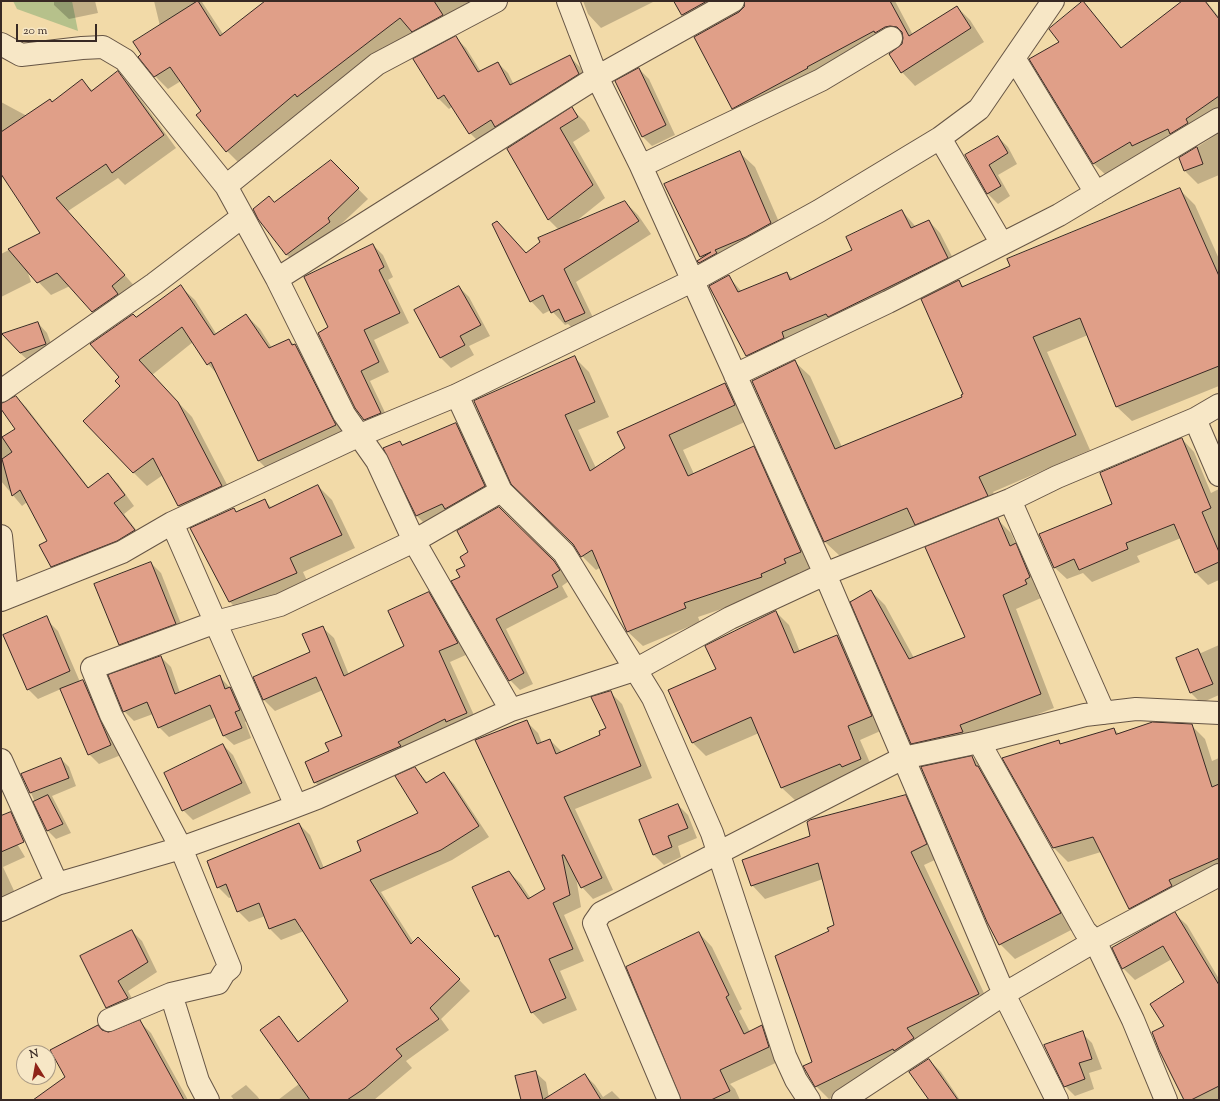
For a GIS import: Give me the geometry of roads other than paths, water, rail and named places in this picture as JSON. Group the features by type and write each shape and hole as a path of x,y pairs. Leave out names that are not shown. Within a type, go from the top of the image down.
{"street":[{"path":"226,186 377,64 496,1"},
{"path":"568,1 597,77 641,166 825,574 1004,994 1057,1100"},
{"path":"277,279 597,77 733,1"},
{"path":"1,536 4,599 122,552 172,523 358,436 456,395 692,281 819,211 940,138 979,110 1053,1"},
{"path":"641,166 821,80 891,38"},
{"path":"1,44 21,55 103,47 125,60 226,186 277,279 344,414 377,461 414,540 511,710"},
{"path":"1014,58 1096,193"},
{"path":"735,375 888,302 1059,215 1219,119"},
{"path":"940,138 1002,244"},
{"path":"1,391 154,284 242,217"},
{"path":"456,395 501,491 564,553 637,669 653,698 712,833 785,1056 796,1080 809,1100"},
{"path":"1,910 57,884 181,848 296,806 511,710 637,669 730,618 825,574 1010,500 1057,477 1195,418 1219,405"},
{"path":"1195,418 1219,474"},
{"path":"110,1020 171,994 218,983 224,973 230,968 181,848 111,715 92,668 216,622 280,605 414,540 501,491"},
{"path":"1010,500 1104,713"},
{"path":"172,523 296,806"},
{"path":"669,1100 594,923 601,913 903,758 979,742 1085,715 1136,709 1219,713"},
{"path":"979,742 1085,931 1095,942 1134,1020 1166,1100"},
{"path":"1,760 57,884"},
{"path":"843,1100 1004,994 1095,942 1219,875"},
{"path":"171,994 198,1081 208,1100"}]}
